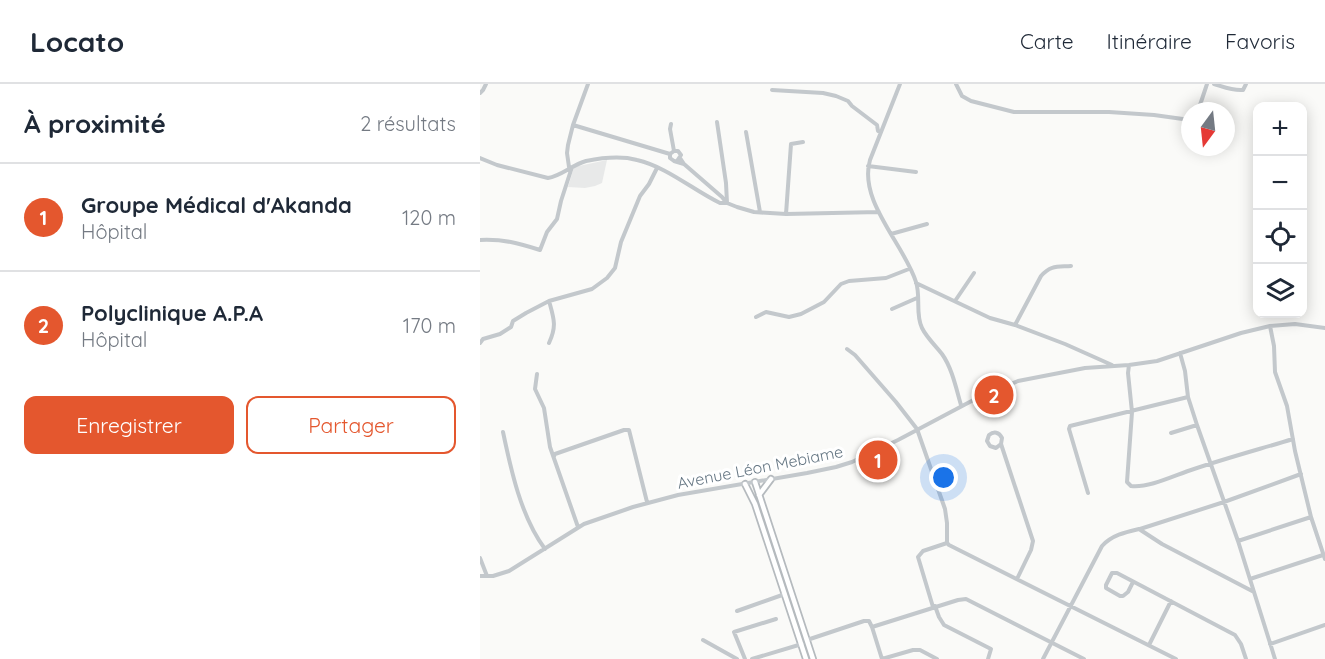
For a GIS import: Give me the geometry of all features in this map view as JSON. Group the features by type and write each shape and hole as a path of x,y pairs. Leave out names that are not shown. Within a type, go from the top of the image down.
{"main road":[{"path":"759,495 771,479"},
{"path":"755,482 813,659"},
{"path":"745,484 755,504 806,659"}],"street":[{"path":"480,93 486,84"},
{"path":"480,240 511,241 540,250 547,232 557,219 571,167 567,153 573,125 588,84"},
{"path":"900,84 868,166 868,185 879,212 916,283 921,326 948,364 961,405"},
{"path":"956,84 962,96 971,101 1014,112 1109,112 1181,119"},
{"path":"1201,102 1207,84"},
{"path":"1214,84 1231,90 1243,90 1246,84"},
{"path":"772,90 823,93 848,101 877,125 878,132 880,132"},
{"path":"717,122 727,202"},
{"path":"671,124 672,152 670,158 679,159 727,202 737,207 786,214 879,212"},
{"path":"573,125 680,153 679,159"},
{"path":"746,132 760,212"},
{"path":"786,214 791,144 803,142"},
{"path":"480,158 497,165 548,178 589,161 636,159 657,168 711,199 720,203 727,202"},
{"path":"868,166 916,172"},
{"path":"480,343 483,339 500,334 511,327 513,321 549,301 592,289 613,272 621,242 640,196 650,184 657,168"},
{"path":"891,234 927,224"},
{"path":"1015,325 1041,276 1052,267 1071,266"},
{"path":"756,317 766,312 789,317 801,314 824,302 841,284 849,280 886,278 909,269"},
{"path":"955,301 974,273"},
{"path":"916,283 990,318 1076,348 1112,365"},
{"path":"892,309 917,298"},
{"path":"549,301 555,331 549,344"},
{"name":"Avenue Léon Mebiame","path":"480,576 509,571 578,527 647,502 845,464 869,454 961,405 1018,381 1073,370 1157,361 1241,333 1270,326 1296,324 1325,328"},
{"path":"1250,579 1324,557 1311,517 1287,406 1276,375 1270,326"},
{"path":"847,349 855,355 917,429 945,509 947,543"},
{"path":"1180,353 1187,378 1188,398 1212,463 1275,659"},
{"path":"1129,365 1132,412 1127,482 1129,485 1136,487 1160,481 1293,439"},
{"path":"537,374 535,389 544,408 550,447 578,527"},
{"path":"1088,493 1070,427 1188,398"},
{"path":"1171,433 1197,425"},
{"path":"554,457 555,454 587,442 629,430 647,502"},
{"path":"503,432 520,498 534,533 545,549"},
{"path":"1001,444 996,448 990,446 987,441 989,435 995,432 1001,435 1001,444 1034,544 1017,579"},
{"path":"1043,659 1105,542 1121,534 1224,502 1301,474"},
{"path":"1238,541 1311,517"},
{"path":"1139,529 1162,544 1254,592"},
{"path":"947,543 1176,659"},
{"path":"947,543 923,551 918,556 934,607 944,625 991,649 988,659"},
{"path":"480,558 487,576"},
{"path":"1133,582 1123,596 1106,588 1112,573 1117,573 1236,634 1246,659"},
{"path":"737,611 785,594"},
{"path":"872,627 966,599 1051,642 1073,657 1084,659"},
{"path":"1149,645 1171,601"},
{"path":"745,659 734,632 776,619"},
{"path":"807,640 869,621 882,659 913,650 920,650 937,659"},
{"path":"1270,644 1325,625"},
{"path":"703,640 737,659"},
{"path":"752,659 802,644"}],"shaded area":[{"path":"607,160 602,183 585,188 568,187 574,167"}],"place":[{"name":"Polyclinique A.P.A","path":"994,395"},
{"name":"Groupe Médical d'Akanda","path":"878,460"}]}
